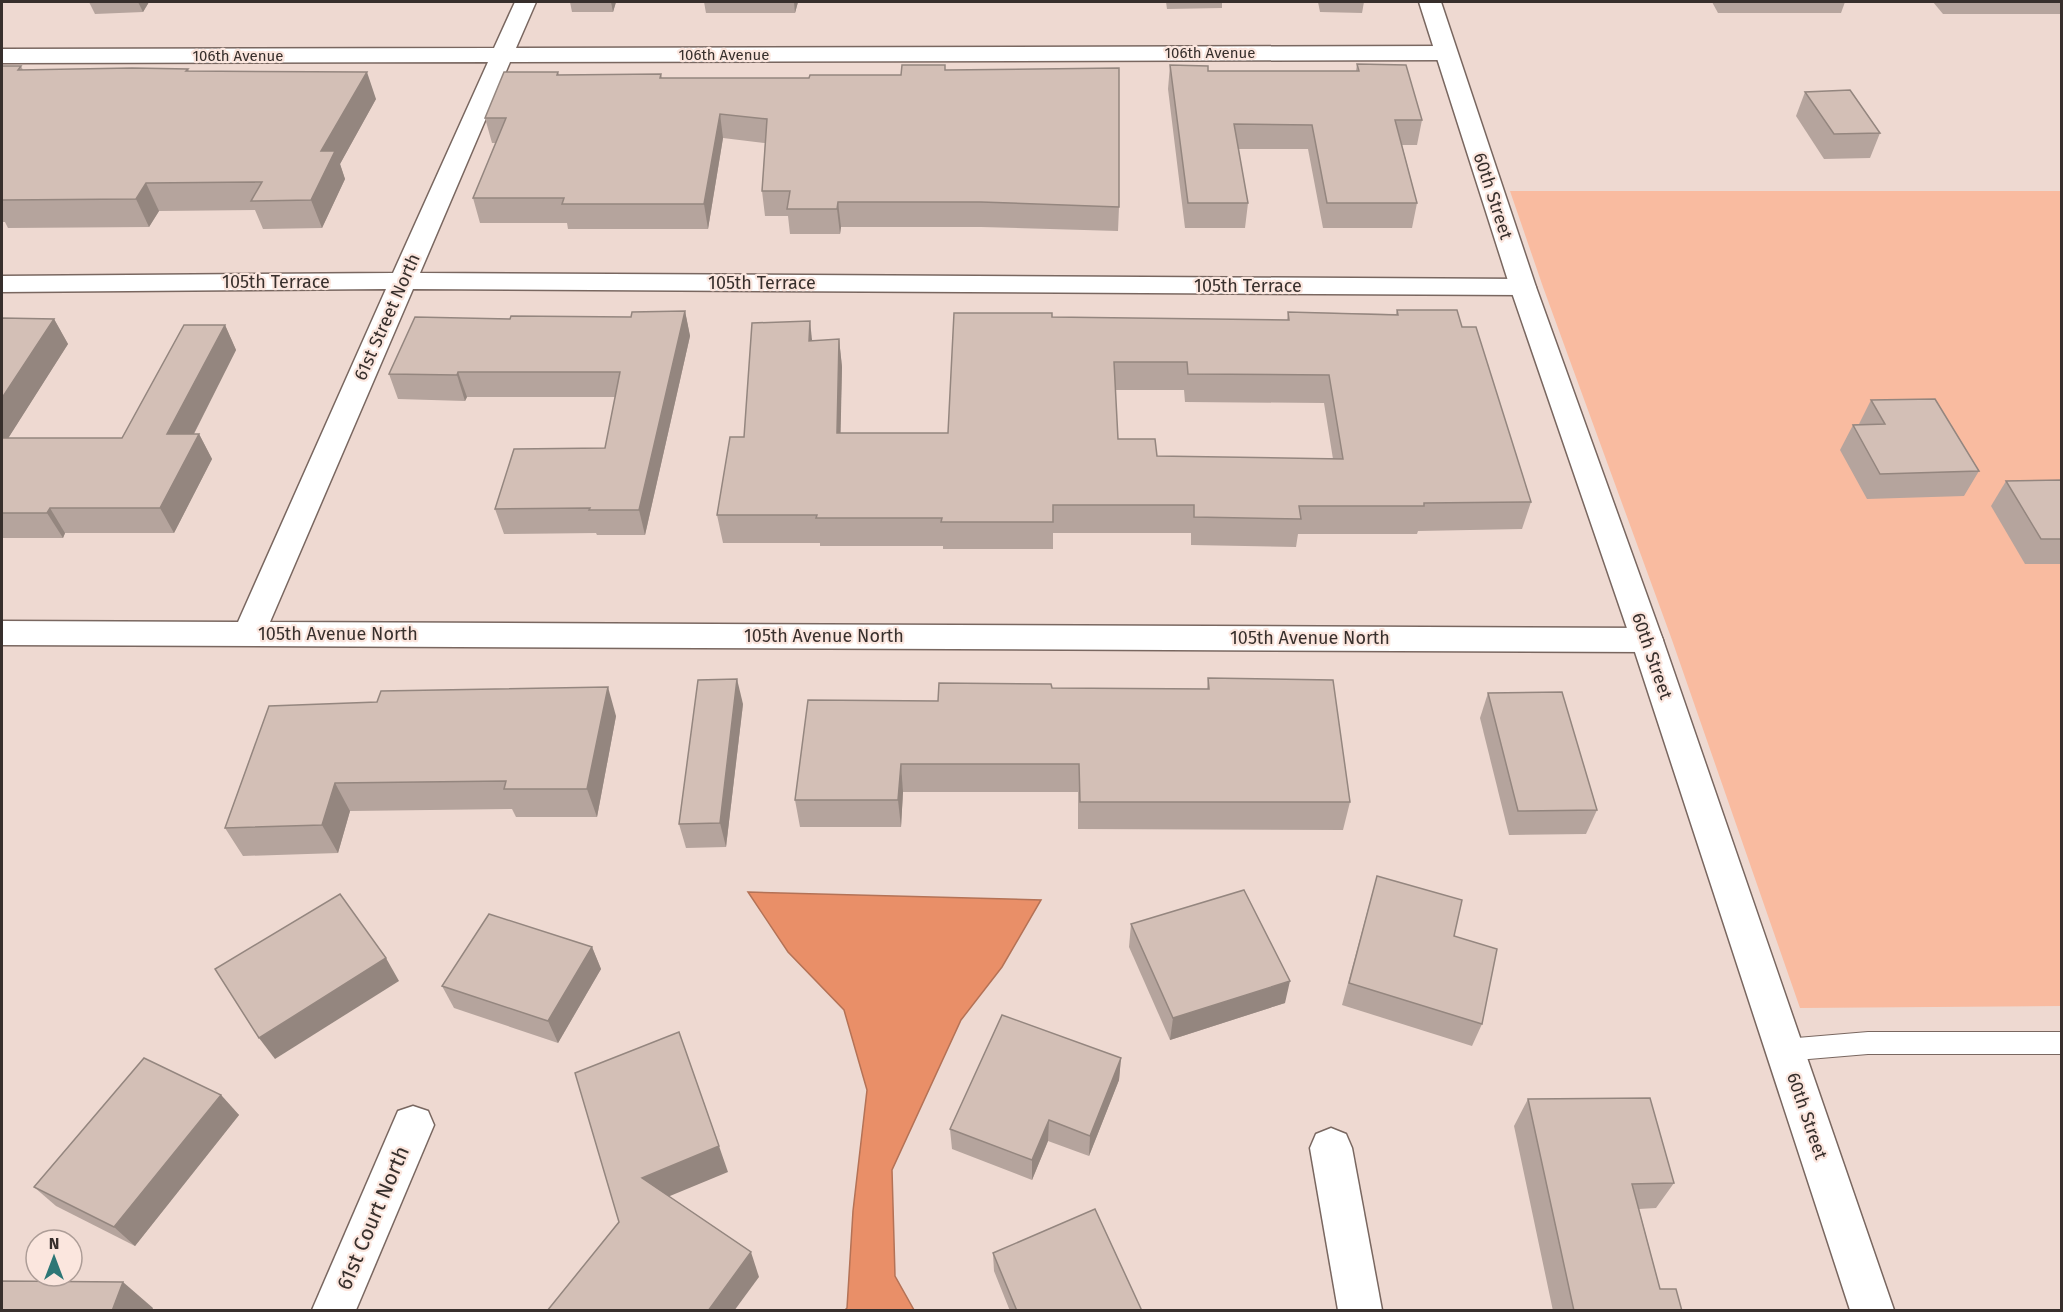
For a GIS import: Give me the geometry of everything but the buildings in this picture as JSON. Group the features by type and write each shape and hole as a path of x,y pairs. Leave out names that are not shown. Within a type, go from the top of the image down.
{"street":[{"name":"61st Street North","path":"249,633 525,2"},
{"name":"60th Street","path":"1430,2 1523,287 1647,640 1872,1311"},
{"name":"106th Avenue","path":"2,56 1446,53"},
{"name":"105th Terrace","path":"2,285 402,281 1523,287"},
{"name":"105th Avenue North","path":"2,633 1647,640"},
{"name":"61st Court North","path":"334,1311 413,1125"},
{"path":"1331,1148 1360,1311"}],"lane":[{"path":"1785,1050 1868,1043 2061,1043"}],"shaded area":[{"path":"1510,191 2061,191 2061,1006 1800,1008 1672,640"},
{"path":"748,892 1041,900 1002,967 961,1020 892,1170 895,1276 914,1310 845,1310 847,1308 853,1211 867,1090 844,1010 788,952"}]}
